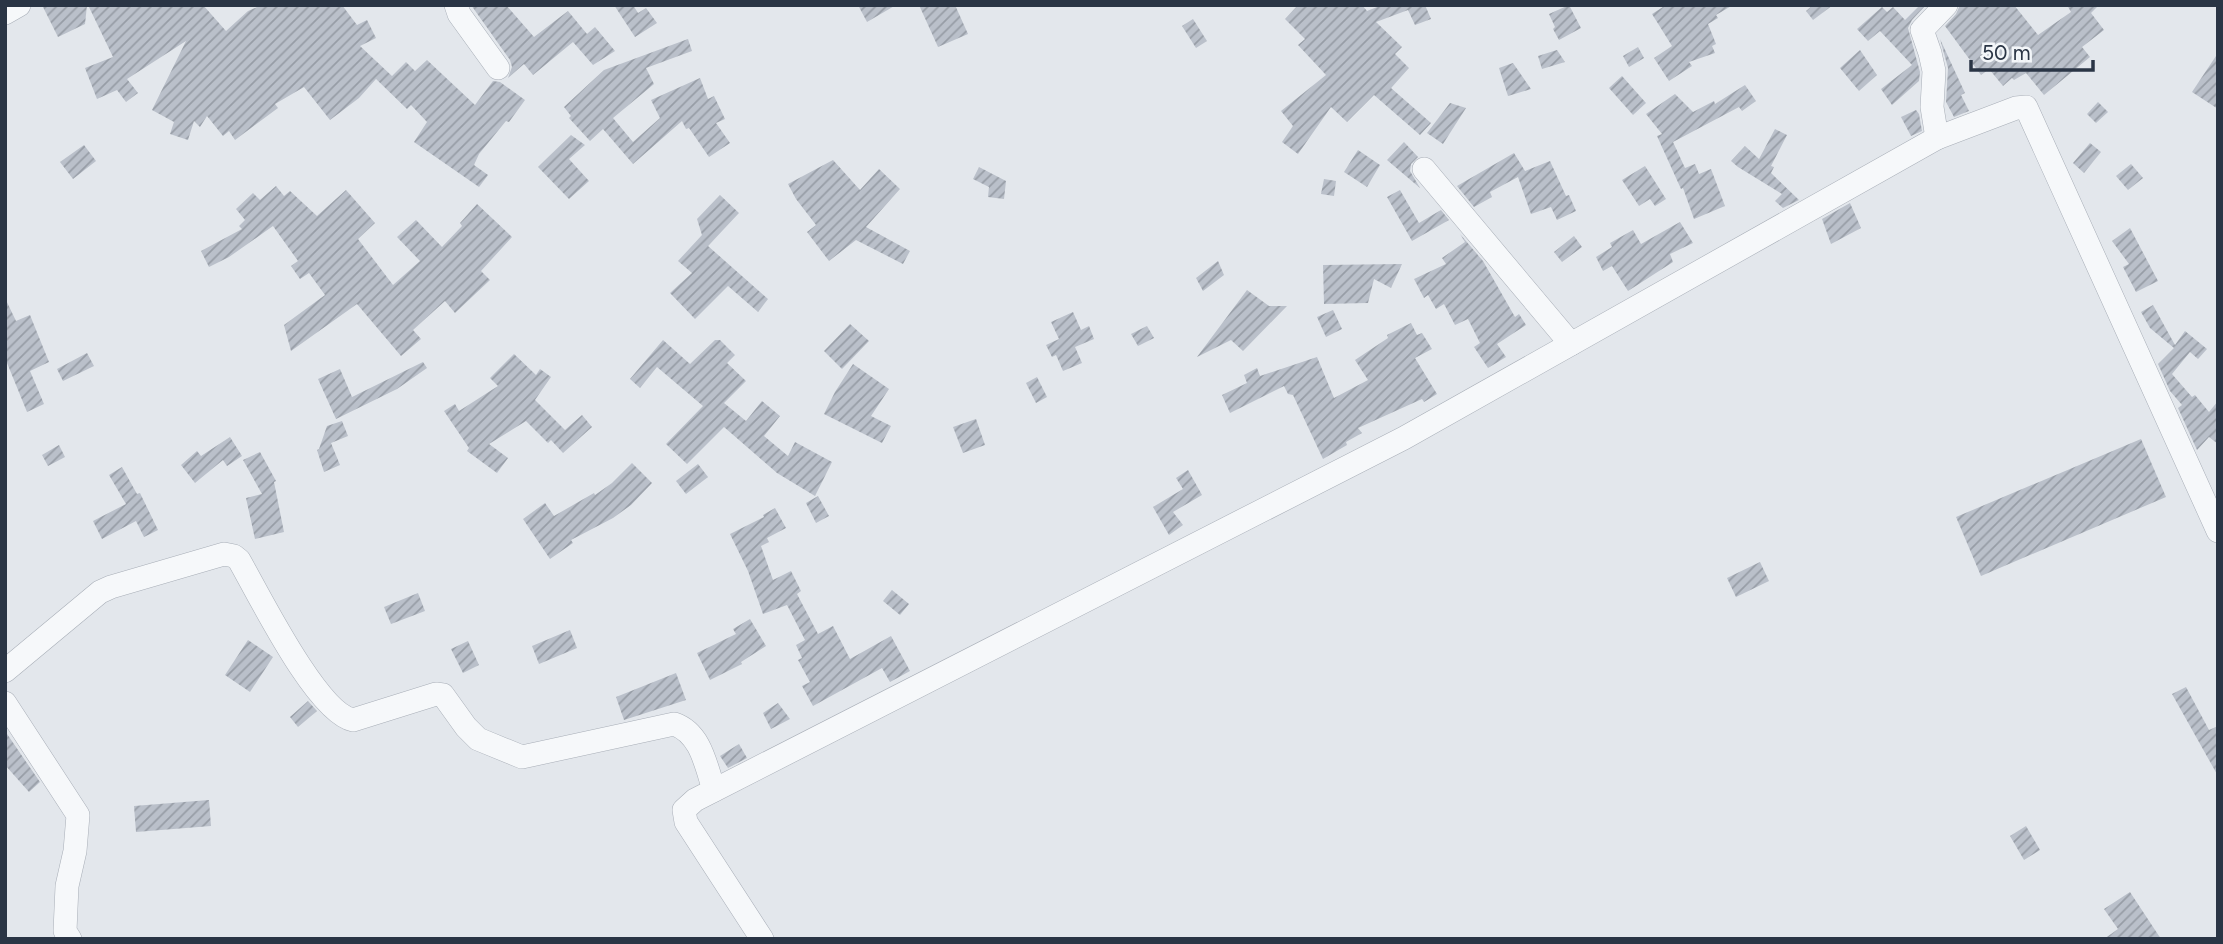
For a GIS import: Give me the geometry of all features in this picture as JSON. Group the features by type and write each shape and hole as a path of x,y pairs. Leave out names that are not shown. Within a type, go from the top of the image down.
{"street":[{"path":"5,12 19,5"},
{"path":"456,5 459,14 498,68"},
{"path":"1937,138 1932,107 1934,71 1922,30 1946,5"},
{"path":"762,939 686,822 684,810 695,800 1404,438 1937,138 2016,108 2026,107 2218,531"},
{"path":"1424,169 1571,344"},
{"path":"5,671 110,586 224,554 239,560 314,689 344,719 353,720 436,694 443,695 478,739 522,757 674,724 684,727 698,743 714,790"},
{"path":"5,703 78,815 75,851 67,886 65,931 70,939"}],"building":[{"path":"42,5 87,5 85,24 58,37"},
{"path":"88,5 203,5 226,31 248,11 262,5 342,5 357,25 367,20 376,38 360,46 392,76 406,62 415,71 427,60 475,105 493,81 500,82 525,100 479,154 474,165 488,175 479,187 414,142 427,122 411,105 407,109 376,79 359,98 330,120 304,87 275,104 278,108 235,140 229,131 223,136 207,116 200,127 194,121 188,140 170,134 174,122 152,110 186,41 127,79 138,93 126,102 117,90 97,99 85,68 113,57"},
{"path":"471,5 506,5 534,37 568,11 587,34 595,27 615,51 593,65 573,42 533,75 524,64 508,78 512,67 510,60"},
{"path":"614,5 633,5 638,13 646,8 657,23 635,37"},
{"path":"858,5 896,5 867,22"},
{"path":"919,5 955,5 968,34 938,47"},
{"path":"1298,5 1362,5 1367,11 1382,5 1425,5 1431,19 1415,25 1408,10 1376,22 1402,47 1395,54 1409,68 1391,88 1431,123 1420,135 1374,95 1347,122 1331,107 1298,154 1282,142 1293,126 1281,111 1326,75 1298,45 1305,39 1285,19"},
{"path":"1569,5 1581,28 1559,40 1549,14"},
{"path":"1666,5 1733,5 1716,15 1718,18 1708,24 1716,44 1712,46 1715,53 1689,62 1692,66 1669,81 1654,58 1672,46 1652,14"},
{"path":"1813,5 1833,5 1813,20 1806,11"},
{"path":"1920,5 1926,5 1908,28 1920,72 1919,81 1892,105 1881,89 1912,65 1880,31 1868,41 1857,29 1882,7 1887,12 1893,7 1905,20"},
{"path":"1960,5 2014,5 2038,35 2071,12 2067,5 2099,5 2091,13 2104,30 2082,47 2090,57 2044,95 2026,73 2014,80 2012,78 2003,86 1989,69 1981,75 1945,26"},
{"path":"1193,19 1207,41 1196,48 1182,26"},
{"path":"688,39 692,51 646,68 654,84 613,118 633,142 660,118 651,100 700,78 708,99 714,96 725,119 716,123 730,143 709,157 682,121 633,164 603,129 590,141 569,118 571,116 564,107 604,70"},
{"path":"1940,39 1965,93 1961,95 1969,111 1954,117 1946,102 1948,68"},
{"path":"1638,47 1644,58 1629,67 1623,56"},
{"path":"1557,50 1565,62 1542,69 1538,56"},
{"path":"1860,50 1877,75 1859,91 1840,68"},
{"path":"2218,53 2218,109 2192,92"},
{"path":"1513,63 1531,89 1508,96 1499,68"},
{"path":"1622,76 1646,103 1633,115 1609,88"},
{"path":"1745,85 1756,101 1742,111 1739,107 1673,142 1685,168 1695,164 1699,174 1711,169 1725,206 1694,219 1683,188 1681,189 1657,136 1662,134 1646,114 1675,94 1693,112 1714,101 1715,104"},
{"path":"2098,102 2108,112 2096,123 2087,114"},
{"path":"1450,103 1466,108 1443,144 1427,133"},
{"path":"1916,110 1922,131 1911,136 1901,117"},
{"path":"1775,129 1787,135 1771,166 1774,167 1771,173 1799,200 1783,208 1775,201 1782,194 1731,161 1745,146 1759,159"},
{"path":"571,135 585,145 569,159 589,181 569,199 538,167"},
{"path":"1404,142 1418,157 1411,164 1410,171 1420,188 1387,160"},
{"path":"2090,143 2101,152 2084,173 2073,163"},
{"path":"84,145 96,161 73,179 60,162"},
{"path":"1358,150 1380,165 1367,187 1344,172"},
{"path":"1514,153 1525,171 1550,161 1576,211 1557,220 1551,207 1531,214 1518,177 1490,192 1492,197 1474,207 1457,186"},
{"path":"833,160 860,190 879,169 900,189 866,227 910,251 903,264 856,240 829,261 807,232 816,225 788,184"},
{"path":"2131,164 2143,178 2128,190 2116,176"},
{"path":"1645,166 1666,199 1655,206 1650,199 1639,206 1622,180"},
{"path":"979,167 1006,181 1004,199 988,197 989,187 973,179"},
{"path":"1324,179 1336,181 1334,196 1321,194"},
{"path":"276,186 284,196 290,191 317,216 346,190 375,223 358,239 393,285 420,261 397,237 416,220 442,247 462,226 460,223 477,204 512,237 481,271 490,280 455,313 445,301 413,330 421,339 401,356 357,304 291,351 284,325 325,295 309,273 300,279 291,266 298,261 273,226 229,257 209,267 201,251 242,229 239,226 245,220 236,209 253,193 260,200"},
{"path":"1400,190 1419,223 1441,210 1449,220 1412,241 1387,197"},
{"path":"720,195 739,213 708,246 768,299 758,312 728,286 695,319 670,293 692,273 678,261 702,235 697,219"},
{"path":"1850,203 1861,228 1831,244 1822,219"},
{"path":"1680,222 1693,243 1670,254 1673,262 1628,291 1612,266 1603,271 1596,257 1612,247 1610,243 1633,230 1641,244"},
{"path":"2130,228 2158,281 2136,292 2123,267 2129,264 2112,241"},
{"path":"1460,234 1483,261 1515,317 1519,314 1526,325 1497,344 1506,357 1488,368 1474,347 1480,343 1468,319 1455,325 1444,304 1436,309 1428,295 1424,298 1414,279 1446,264 1442,258 1465,242"},
{"path":"1574,236 1582,247 1562,262 1554,252"},
{"path":"1218,261 1224,275 1203,291 1196,278"},
{"path":"1402,264 1391,288 1374,279 1368,303 1324,304 1323,265"},
{"path":"1247,290 1269,306 1287,306 1243,351 1231,340 1197,357"},
{"path":"5,298 16,321 30,315 49,362 30,371 44,404 27,412 5,358"},
{"path":"2153,305 2175,345 2185,331 2207,349 2198,359 2190,352 2172,374 2209,412 2218,401 2218,444 2209,437 2197,450 2178,408 2182,405 2170,391 2158,364 2174,348 2150,328 2141,312"},
{"path":"1333,310 1342,329 1326,337 1317,317"},
{"path":"1073,312 1081,330 1089,326 1094,339 1075,347 1082,363 1063,371 1056,355 1052,357 1046,345 1059,339 1051,322"},
{"path":"1411,323 1417,335 1422,333 1432,349 1415,358 1437,394 1424,402 1422,399 1358,428 1362,433 1323,459 1293,395 1288,394 1284,386 1230,413 1222,395 1247,383 1244,375 1257,368 1260,376 1317,357 1334,398 1368,380 1355,360 1388,338 1387,335"},
{"path":"850,324 869,341 842,369 824,351"},
{"path":"1147,326 1154,338 1138,346 1131,334"},
{"path":"663,340 690,364 715,340 720,340 735,355 727,363 746,381 724,403 746,421 762,401 780,416 764,436 788,456 795,442 832,462 815,496 777,473 724,427 687,464 666,444 703,406 657,367 640,388 630,379"},
{"path":"87,353 94,366 63,381 57,369"},
{"path":"514,354 536,375 540,369 551,377 535,400 565,430 582,415 592,427 563,453 551,440 548,443 526,421 489,444 508,458 497,473 467,451 469,448 444,411 455,404 459,411 498,386 490,378"},
{"path":"423,362 427,368 397,389 336,419 318,379 340,369 352,397"},
{"path":"853,364 889,389 871,416 891,426 882,443 824,414"},
{"path":"1037,377 1047,397 1036,403 1026,383"},
{"path":"976,419 985,445 963,453 953,427"},
{"path":"342,421 348,436 331,443 340,465 324,472 317,450 327,426"},
{"path":"230,437 242,456 227,466 223,460 195,483 181,465 197,451 201,456"},
{"path":"2141,439 2166,497 1981,576 1956,517"},
{"path":"59,445 65,457 48,466 42,455"},
{"path":"260,452 276,481 274,482 284,532 255,539 246,498 262,494 243,460"},
{"path":"632,463 652,483 631,505 613,518 571,540 573,543 550,559 523,519 545,503 554,516 594,493 595,495"},
{"path":"698,464 708,477 686,494 676,481"},
{"path":"122,467 137,494 140,493 158,530 144,537 136,521 102,539 93,521 126,504 109,475"},
{"path":"1188,470 1202,495 1173,512 1183,525 1169,535 1153,507 1183,489 1176,478"},
{"path":"818,496 829,516 816,523 806,503"},
{"path":"775,508 786,528 767,538 769,542 761,546 773,580 791,571 801,591 797,594 818,634 833,626 850,659 891,636 910,671 890,682 882,668 813,706 802,686 810,682 798,660 802,658 796,645 805,640 787,605 763,614 748,571 730,534 764,517 763,515"},
{"path":"1760,562 1769,581 1736,597 1727,578"},
{"path":"892,590 909,604 900,615 883,601"},
{"path":"418,593 425,611 391,624 384,607"},
{"path":"750,619 766,646 741,662 742,664 710,680 697,653 736,634 733,629"},
{"path":"570,630 577,648 539,664 532,646"},
{"path":"248,640 273,657 250,692 225,675"},
{"path":"468,641 479,665 463,673 451,649"},
{"path":"676,673 686,700 624,720 616,697"},
{"path":"2186,687 2209,730 2218,726 2218,776 2172,694"},
{"path":"308,701 317,711 298,727 290,717"},
{"path":"778,703 790,719 771,729 763,713"},
{"path":"5,731 40,782 29,792 5,765"},
{"path":"739,744 747,758 728,768 720,756"},
{"path":"209,800 211,826 136,832 134,806"},
{"path":"2026,826 2040,850 2024,860 2010,836"},
{"path":"2130,892 2161,939 2104,939 2118,929 2104,909"}]}
